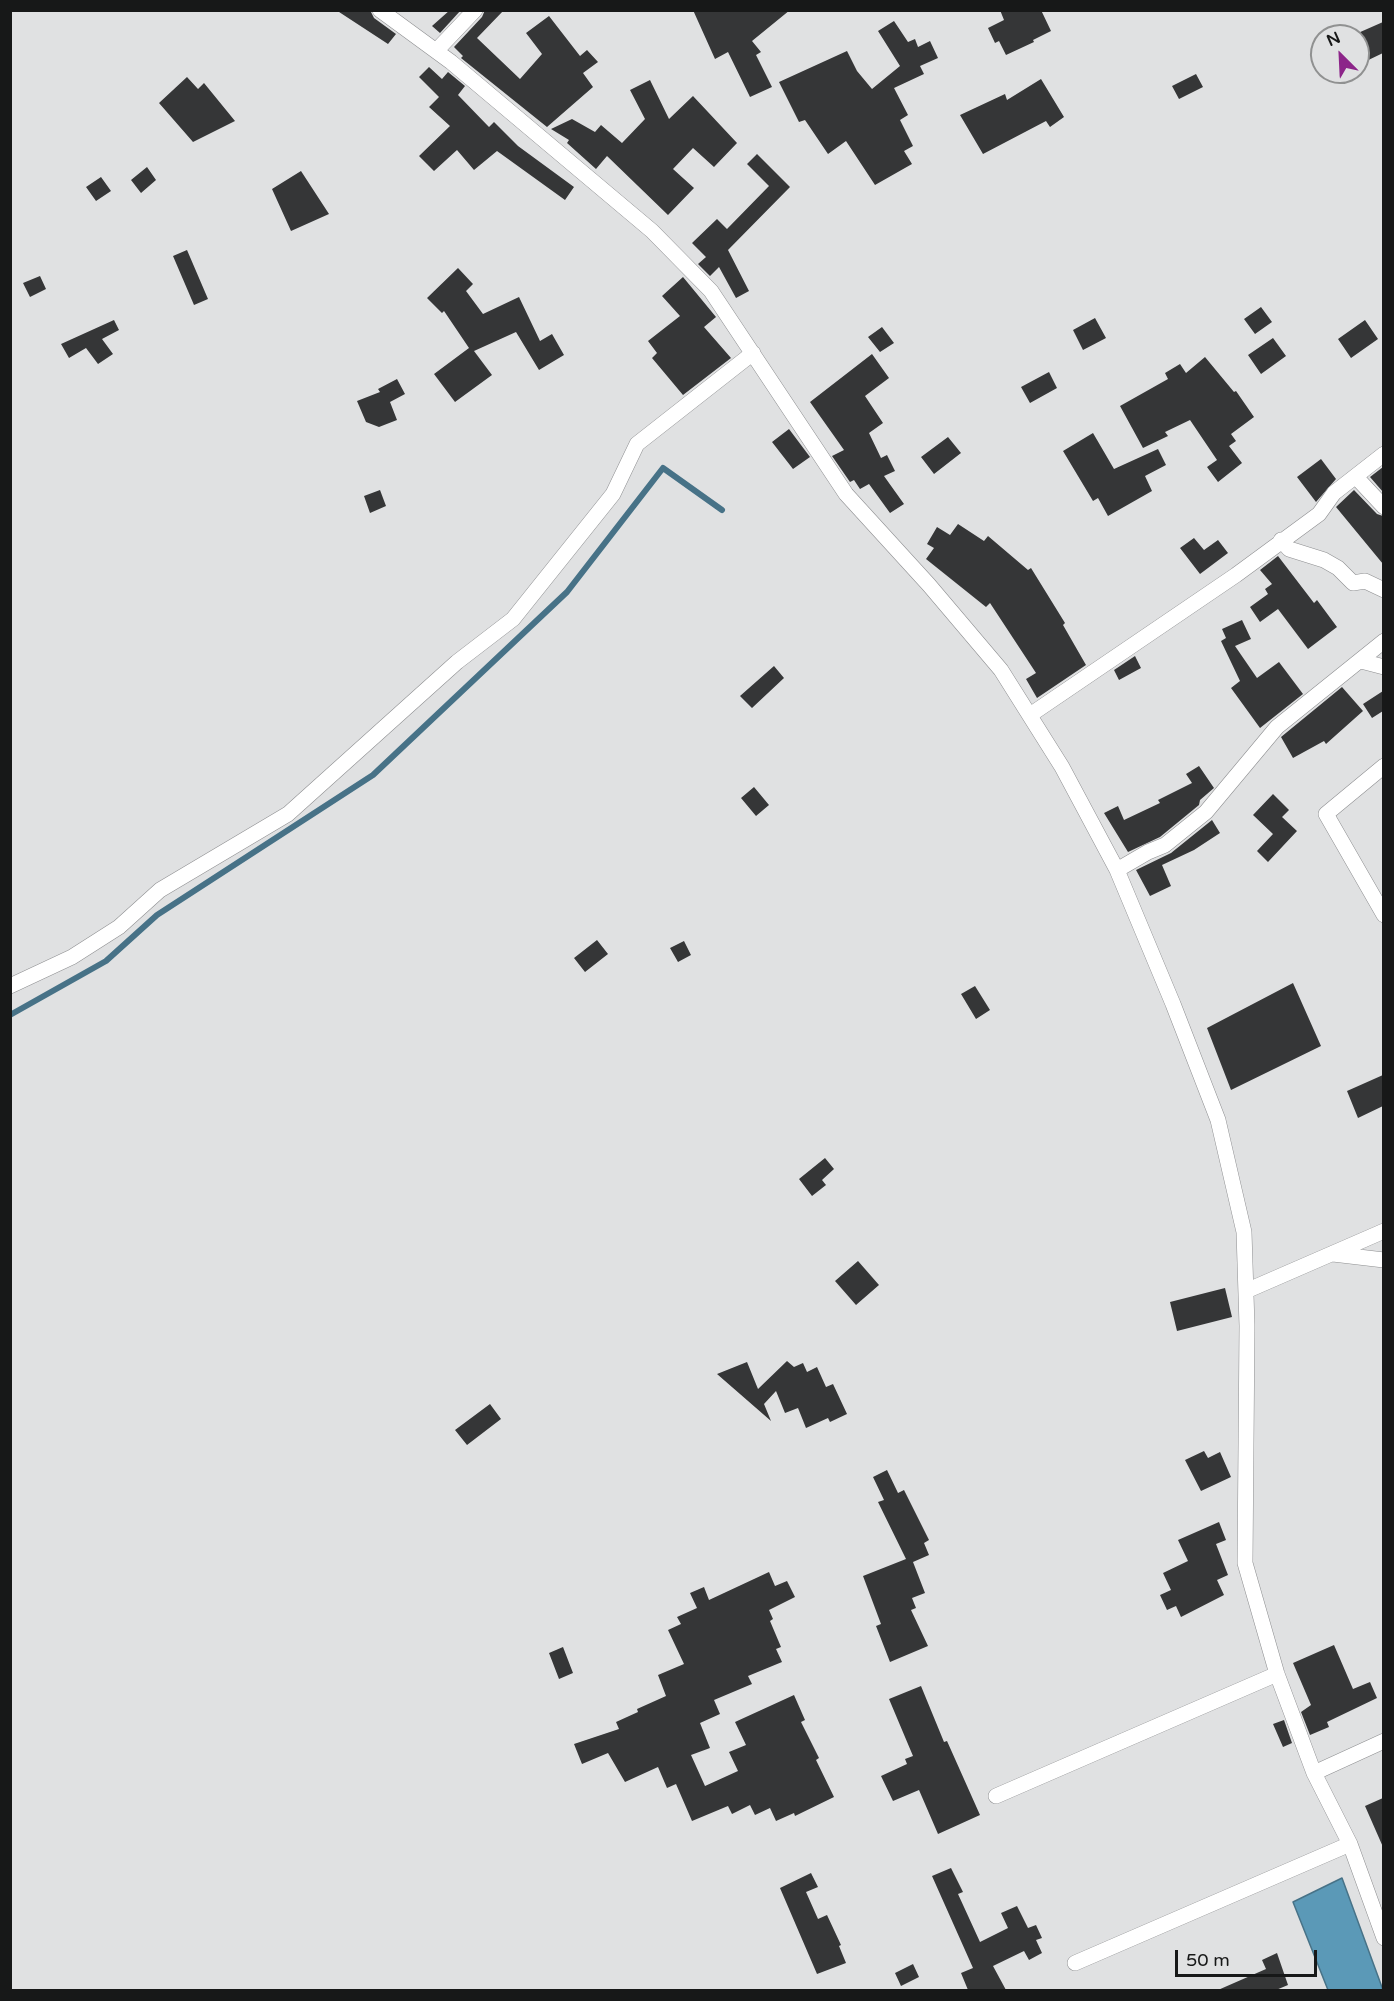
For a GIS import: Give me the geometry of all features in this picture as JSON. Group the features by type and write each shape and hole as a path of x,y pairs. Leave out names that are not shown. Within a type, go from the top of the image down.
{"street":[{"path":"380,10 436,51 652,231 711,291 846,494 929,585 1000,670 1062,767 1117,870 1218,1120 1244,1233 1246,1290 1245,1563 1276,1674 1314,1773 1350,1844 1383,1938"},
{"path":"436,51 475,10"},
{"path":"10,986 81,951 119,927 160,890 288,814 457,662 513,619 614,494 637,444 753,353"},
{"path":"1030,715 1163,627 1319,514 1334,493 1383,454"},
{"path":"1356,477 1383,507"},
{"path":"1281,540 1289,549 1324,560 1338,568 1353,583 1365,580 1383,590"},
{"path":"1117,870 1165,845 1206,812 1277,728 1361,661 1383,640"},
{"path":"1361,661 1383,667"},
{"path":"1383,766 1326,814 1383,915"},
{"path":"1246,1290 1383,1231"},
{"path":"1331,1253 1383,1260"},
{"path":"996,1796 1276,1674"},
{"path":"1314,1773 1383,1741"},
{"path":"1075,1963 1350,1844"}],"water":[{"path":"1342,1878 1383,1990 1328,1990 1293,1902"}],"building":[{"path":"336,10 370,10 374,18 396,34 388,44"},
{"path":"450,10 461,10 440,33 432,26"},
{"path":"485,10 504,10 477,38 520,79 542,54 526,33 549,16 580,56 587,50 598,62 583,73 593,87 547,127 461,58 463,56 454,47 482,17"},
{"path":"693,10 790,10 752,41 761,52 756,55 772,87 750,97 728,52 715,59"},
{"path":"1000,10 1041,10 1051,31 1006,55 999,41 995,43 988,28 1004,20"},
{"path":"894,21 908,42 915,39 918,47 930,41 938,58 920,66 924,74 894,88 908,115 900,120 913,146 904,151 912,164 875,185 846,141 828,154 805,120 799,122 779,82 847,51 857,71 872,89 900,66 878,31"},
{"path":"1383,22 1383,53 1370,59 1370,28"},
{"path":"429,67 442,79 448,72 465,86 458,95 489,127 494,122 518,146 574,187 565,200 497,151 474,170 457,150 434,171 419,156 450,126 429,107 439,97 419,77"},
{"path":"1196,74 1203,87 1179,99 1172,86"},
{"path":"187,77 198,89 204,83 235,121 193,142 159,103"},
{"path":"1041,79 1064,117 1050,127 1046,121 983,154 960,115 1005,94 1007,100"},
{"path":"650,80 669,119 693,96 737,143 714,167 693,148 673,169 694,188 668,215 607,156 596,169 567,143 569,140 551,129 572,119 595,132 601,125 622,143 645,119 630,90"},
{"path":"757,154 790,187 728,250 749,291 736,298 719,267 710,276 698,264 706,257 692,243 717,219 727,229 769,186 747,164"},
{"path":"147,167 156,180 141,193 131,180"},
{"path":"301,171 329,214 291,231 272,189"},
{"path":"101,177 111,191 96,201 86,187"},
{"path":"187,250 208,299 194,305 173,256"},
{"path":"458,268 473,284 466,291 483,314 519,297 540,341 552,334 564,355 539,370 516,332 474,351 492,375 455,402 434,374 469,348 444,311 442,313 427,298"},
{"path":"40,276 46,289 30,297 23,283"},
{"path":"683,277 716,317 704,327 731,358 683,395 652,358 657,353 648,341 680,316 662,296"},
{"path":"1261,307 1272,322 1255,334 1244,319"},
{"path":"1095,318 1106,338 1083,350 1073,330"},
{"path":"114,320 119,330 102,339 113,354 98,364 86,348 69,358 61,344"},
{"path":"1365,320 1378,339 1351,358 1338,339"},
{"path":"882,327 894,343 880,352 868,337"},
{"path":"1273,338 1286,356 1261,374 1248,355"},
{"path":"872,354 889,378 865,396 883,423 869,433 881,458 887,455 895,471 884,476 904,504 890,513 869,484 860,489 854,480 850,482 832,456 844,450 810,402"},
{"path":"1205,357 1234,392 1236,391 1254,417 1231,434 1236,441 1229,446 1242,463 1218,482 1207,467 1217,460 1190,420 1165,432 1168,436 1143,448 1120,406 1168,379 1165,373 1180,364 1186,373"},
{"path":"1049,372 1057,388 1030,403 1021,387"},
{"path":"397,379 405,394 390,402 397,420 379,427 366,422 357,401 380,392 378,389"},
{"path":"789,429 810,457 793,469 772,442"},
{"path":"1093,433 1114,469 1158,449 1166,465 1145,476 1152,491 1108,516 1098,498 1093,501 1063,451"},
{"path":"948,437 961,453 934,474 921,457"},
{"path":"1321,459 1336,479 1316,502 1297,477"},
{"path":"1383,467 1383,492 1370,477"},
{"path":"380,490 386,506 370,513 364,496"},
{"path":"1354,490 1377,514 1383,516 1383,564 1336,507"},
{"path":"958,524 984,541 988,536 1028,570 1031,568 1065,623 1063,625 1086,665 1037,698 1026,679 1036,673 990,603 986,607 926,559 934,548 927,544 937,527 950,535"},
{"path":"1194,538 1204,550 1218,540 1228,553 1200,574 1180,548"},
{"path":"1278,556 1314,603 1317,600 1337,627 1308,649 1278,609 1260,622 1250,607 1268,594 1265,589 1272,584 1260,570"},
{"path":"1242,620 1251,639 1235,646 1257,678 1279,662 1303,694 1260,728 1231,688 1240,681 1221,641 1226,638 1222,629"},
{"path":"1135,656 1141,668 1119,680 1114,670"},
{"path":"774,666 784,678 752,708 740,696"},
{"path":"1342,687 1363,711 1326,744 1324,741 1293,758 1281,737"},
{"path":"1383,691 1383,711 1372,718 1363,704"},
{"path":"1199,766 1214,788 1200,800 1199,805 1160,837 1128,852 1104,813 1118,806 1124,820 1160,803 1158,800 1192,783 1186,774"},
{"path":"754,787 769,805 756,816 741,798"},
{"path":"1273,794 1289,810 1282,817 1297,831 1268,862 1257,851 1273,834 1253,815"},
{"path":"1212,820 1220,833 1194,850 1162,865 1171,886 1150,896 1136,870 1171,853"},
{"path":"597,940 608,954 585,972 574,958"},
{"path":"684,941 691,955 678,962 670,948"},
{"path":"1293,983 1321,1046 1231,1090 1207,1028"},
{"path":"975,986 990,1010 976,1019 961,994"},
{"path":"1383,1075 1383,1106 1358,1118 1347,1091"},
{"path":"825,1158 834,1169 822,1180 826,1185 812,1196 799,1179"},
{"path":"858,1261 879,1285 856,1305 835,1281"},
{"path":"1225,1288 1232,1317 1177,1331 1170,1302"},
{"path":"787,1361 794,1367 803,1363 807,1372 817,1367 826,1387 833,1384 847,1414 830,1422 828,1418 806,1428 798,1408 785,1413 776,1391 764,1404 771,1421 717,1374 747,1362 758,1389"},
{"path":"490,1404 501,1419 467,1445 455,1430"},
{"path":"1204,1451 1208,1458 1220,1452 1231,1477 1201,1491 1185,1460"},
{"path":"887,1470 898,1493 904,1490 929,1540 924,1543 929,1555 913,1562 925,1593 912,1598 916,1608 911,1610 928,1646 890,1662 876,1626 881,1624 863,1576 906,1559 878,1502 884,1500 873,1477"},
{"path":"1219,1522 1226,1540 1216,1544 1228,1575 1217,1580 1224,1595 1181,1617 1176,1606 1167,1610 1160,1595 1171,1590 1163,1573 1188,1561 1178,1540"},
{"path":"769,1572 775,1586 787,1581 795,1597 769,1610 773,1619 770,1621 781,1647 776,1649 782,1662 748,1676 752,1684 714,1700 720,1714 700,1723 710,1748 691,1755 705,1786 738,1771 729,1752 746,1745 735,1722 794,1695 805,1720 801,1722 819,1758 816,1760 834,1797 795,1816 794,1813 776,1821 770,1808 755,1815 750,1805 732,1814 728,1806 692,1821 676,1784 667,1788 658,1767 625,1782 608,1753 582,1764 574,1744 619,1729 616,1722 638,1712 637,1709 666,1696 658,1675 684,1664 668,1630 681,1624 677,1617 697,1608 690,1593 704,1587 709,1600"},
{"path":"1334,1645 1353,1689 1370,1682 1377,1698 1327,1722 1329,1727 1310,1735 1301,1712 1311,1705 1293,1663"},
{"path":"563,1647 573,1673 559,1679 549,1653"},
{"path":"921,1686 944,1742 947,1741 980,1815 938,1834 919,1790 893,1801 881,1776 907,1764 905,1759 913,1756 889,1699"},
{"path":"1284,1720 1292,1743 1283,1747 1273,1724"},
{"path":"1383,1798 1383,1847 1365,1806"},
{"path":"951,1868 963,1892 958,1894 980,1942 1008,1928 1001,1913 1017,1906 1028,1928 1036,1925 1042,1938 1036,1940 1042,1953 1029,1960 1024,1951 993,1966 1006,1990 968,1990 961,1973 973,1968 932,1876"},
{"path":"811,1873 818,1887 806,1892 818,1919 827,1915 841,1945 839,1946 846,1963 817,1974 780,1888"},
{"path":"1277,1953 1288,1985 1276,1990 1218,1990 1266,1969 1262,1960"},
{"path":"913,1964 919,1977 901,1986 895,1973"}],"waterway":[{"path":"10,1015 106,961 157,915 373,775 567,592 663,468 722,510"}]}
